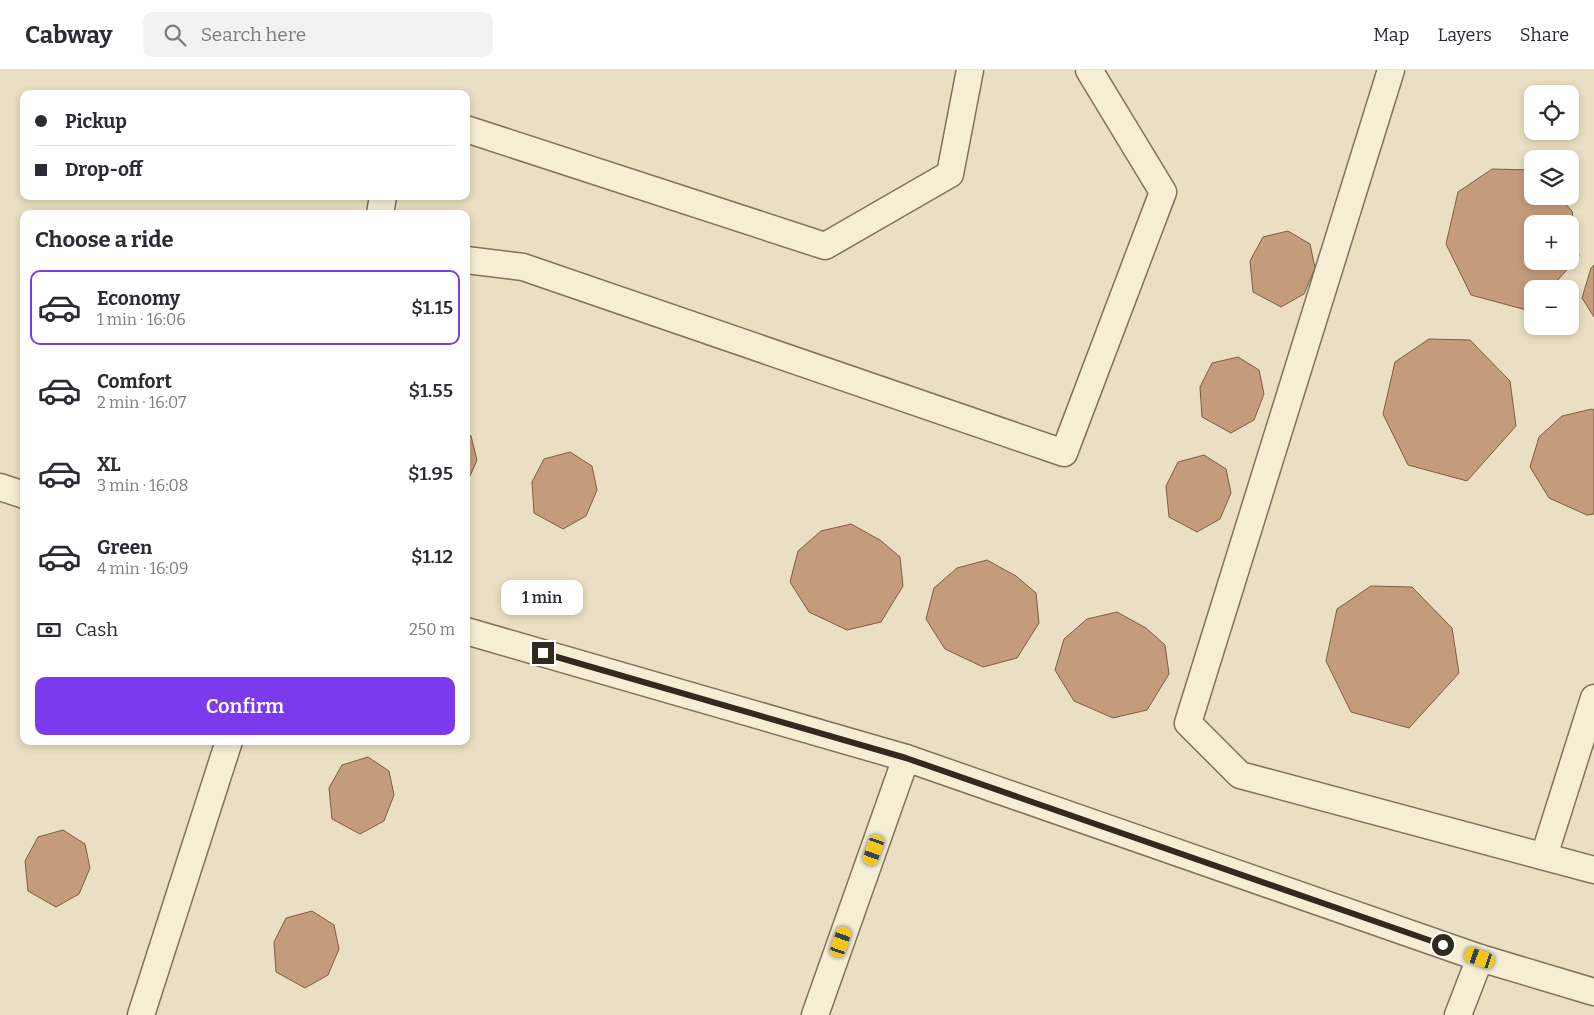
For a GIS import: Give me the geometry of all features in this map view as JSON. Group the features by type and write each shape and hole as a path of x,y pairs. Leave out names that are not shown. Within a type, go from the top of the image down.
{"lane":[{"path":"470,131 825,246 950,174 970,70"},
{"path":"470,260 523,267 1064,453 1163,192 1089,70"},
{"path":"1390,70 1188,723 1240,775 1594,870"},
{"path":"0,487 20,494"},
{"path":"470,632 906,758 1480,958 1594,992"},
{"path":"1544,856 1594,698"},
{"path":"141,1015 228,745"},
{"path":"815,1015 906,758"},
{"path":"1458,1015 1480,958"}],"building":[{"path":"1492,169 1524,170 1524,205 1566,205 1572,211 1573,215 1524,215 1524,270 1567,270 1558,280 1524,280 1524,309 1471,295 1446,244 1458,192"},
{"path":"1288,231 1310,244 1315,268 1304,294 1281,307 1253,292 1250,261 1263,237"},
{"path":"1594,265 1594,317 1582,298 1591,268"},
{"path":"1429,339 1470,340 1510,381 1516,426 1467,481 1408,465 1383,414 1395,362"},
{"path":"1238,357 1259,370 1264,394 1254,420 1231,433 1202,417 1200,387 1212,363"},
{"path":"1594,410 1594,514 1587,515 1549,498 1530,467 1539,437 1562,416"},
{"path":"470,435 471,436 477,460 470,476"},
{"path":"570,452 592,466 597,490 586,516 563,529 534,513 532,482 544,459"},
{"path":"1204,455 1226,469 1231,493 1220,519 1197,532 1169,517 1166,486 1178,462"},
{"path":"851,524 880,540 900,557 903,586 881,622 847,630 809,612 790,582 798,551 821,531"},
{"path":"987,560 1016,576 1036,593 1039,623 1017,658 983,667 945,649 926,619 934,588 957,568"},
{"path":"1371,586 1412,587 1452,628 1459,673 1409,728 1351,712 1326,661 1337,609"},
{"path":"1117,612 1146,628 1165,645 1169,674 1147,710 1113,718 1074,701 1055,670 1064,639 1087,619"},
{"path":"368,757 389,771 394,795 384,821 360,834 332,819 329,788 342,765"},
{"path":"63,830 85,844 90,868 79,894 56,907 28,891 25,861 38,837"},
{"path":"312,911 334,925 339,949 328,975 305,988 276,972 274,942 286,918"}],"route":[{"path":"543,653 906,758 1443,945"}]}
